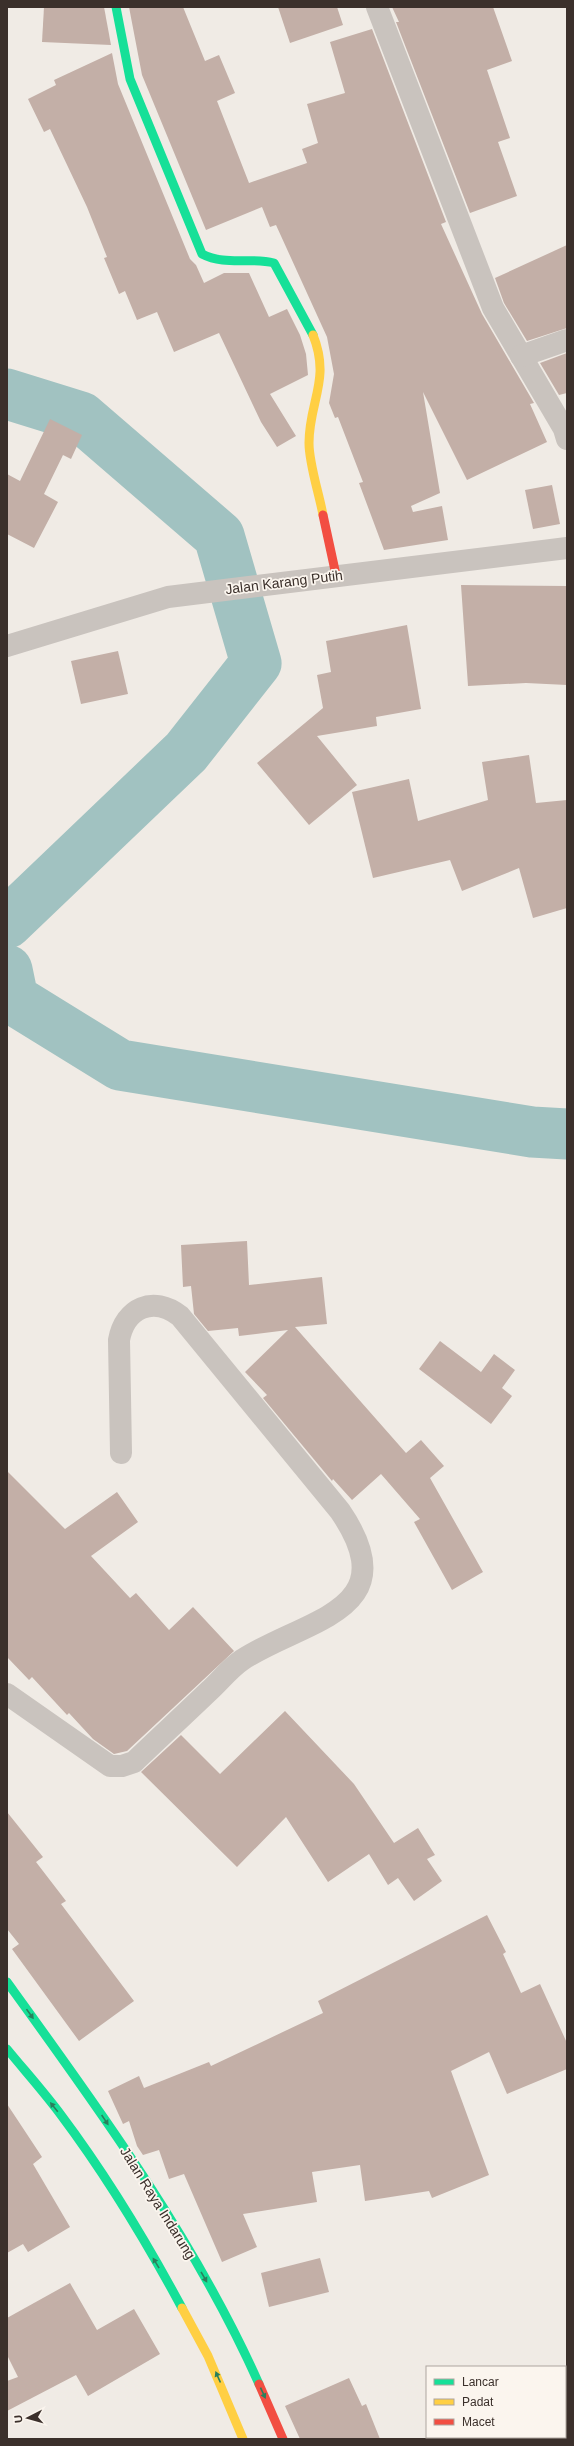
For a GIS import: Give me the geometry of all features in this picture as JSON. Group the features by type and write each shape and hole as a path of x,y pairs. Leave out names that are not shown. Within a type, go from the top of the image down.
{"main road":[{"path":"116,7 130,79 202,254 210,259 220,262 266,260 274,263 314,334 320,352 321,371 320,388 309,429 309,445 328,576"},
{"name":"Jalan Raya Indarung","path":"7,1982 57,2051 184,2242 224,2312 264,2393 283,2439"},
{"path":"7,2049 67,2123 130,2218 177,2298 215,2369 243,2439"}],"street":[{"path":"377,7 493,308 564,429 567,439"},
{"path":"521,356 567,340"},
{"name":"Jalan Karang Putih","path":"7,646 168,597 328,576 567,548"},
{"path":"7,1694 110,1766 122,1766 134,1762 241,1661 318,1623 340,1609 355,1592 362,1576 363,1555 355,1532 344,1516 180,1316 169,1308 159,1304 150,1305 140,1309 121,1326 118,1340 121,1453"}],"building":[{"path":"44,7 104,7 111,45 42,42"},
{"path":"129,7 183,7 205,61 219,55 235,93 217,101 249,183 307,163 302,149 318,143 307,104 345,93 330,42 372,29 446,222 441,224 482,314 534,403 530,404 547,442 467,480 423,392 440,493 411,506 413,512 442,506 448,540 384,550 359,483 363,482 338,417 335,418 329,403 334,374 327,337 276,225 270,227 262,207 206,230 142,75"},
{"path":"278,7 337,7 343,25 290,43"},
{"path":"392,7 493,7 512,61 487,70 510,138 498,142 517,196 470,213 396,22 399,22"},
{"path":"112,53 118,84 190,259 196,265 204,283 224,273 249,273 269,317 287,309 300,335 306,354 308,375 270,394 296,436 277,447 261,422 219,333 174,352 157,312 137,320 125,291 119,294 104,258 107,257 87,207 50,129 44,132 28,99 56,85 54,80"},
{"path":"567,245 567,328 527,341 504,303 495,278"},
{"path":"567,353 567,393 559,395 540,363"},
{"path":"50,419 82,435 71,459 63,455 44,494 58,502 34,548 7,534 7,474 20,481"},
{"path":"552,485 560,524 533,529 525,490"},
{"path":"461,585 567,586 567,685 526,683 468,686"},
{"path":"407,625 421,709 376,717 377,726 317,736 357,785 309,825 257,763 323,708 317,675 331,672 326,641"},
{"path":"118,651 128,694 81,704 71,661"},
{"path":"529,755 536,803 567,800 567,908 533,918 519,868 462,891 450,860 373,878 352,792 409,779 418,821 488,800 482,762"},
{"path":"247,1241 249,1285 322,1277 327,1324 295,1327 406,1453 421,1440 444,1466 430,1478 483,1572 452,1590 414,1522 420,1519 381,1474 352,1500 333,1479 332,1481 263,1398 267,1395 245,1372 288,1330 239,1336 238,1328 208,1331 194,1314 191,1286 183,1287 181,1245"},
{"path":"440,1341 481,1372 494,1354 515,1370 502,1388 512,1396 491,1424 419,1369"},
{"path":"7,1471 65,1529 117,1492 138,1522 91,1556 130,1598 136,1593 169,1630 193,1607 234,1651 127,1751 114,1754 93,1739 69,1713 67,1715 32,1677 29,1680 7,1657"},
{"path":"285,1711 354,1784 394,1843 418,1828 435,1855 427,1859 442,1881 414,1901 398,1878 388,1885 369,1854 328,1882 286,1817 237,1867 141,1772 181,1735 220,1774"},
{"path":"7,1812 43,1857 36,1862 66,1901 61,1904 134,2001 79,2041 12,1949 19,1944 7,1929"},
{"path":"487,1915 506,1952 503,1954 521,1993 540,1984 567,2043 567,2069 507,2094 489,2052 451,2071 489,2175 432,2198 429,2191 365,2201 360,2165 312,2172 317,2202 243,2214 257,2247 222,2262 184,2174 169,2179 159,2150 143,2155 137,2146 129,2121 123,2124 108,2091 139,2076 144,2088 209,2062 211,2066 323,2013 318,2001"},
{"path":"7,2104 42,2157 33,2164 70,2227 28,2252 23,2244 7,2253"},
{"path":"320,2258 329,2292 269,2307 261,2273"},
{"path":"70,2283 97,2330 134,2309 160,2354 88,2396 76,2375 7,2411 7,2381 18,2377 7,2355 7,2318"},
{"path":"349,2378 362,2406 366,2404 380,2439 300,2439 285,2406"}],"waterway":[{"path":"7,394 81,417 219,536 256,663 186,752 7,923"},
{"path":"7,970 13,999 120,1065 532,1132 567,1134"}],"traffic: fast":[{"path":"116,7 130,79 202,254 220,260 265,261 274,263 313,335"},
{"path":"7,1982 76,2078 144,2177 206,2278 234,2331 259,2384"},
{"path":"7,2049 55,2106 94,2161 140,2233 182,2308"}],"traffic: slow":[{"path":"313,335 318,351 320,378 310,428 309,451 323,515"},
{"path":"182,2308 208,2356 243,2439"}],"traffic: jam":[{"path":"323,515 336,575"},
{"path":"259,2384 283,2439"}]}
